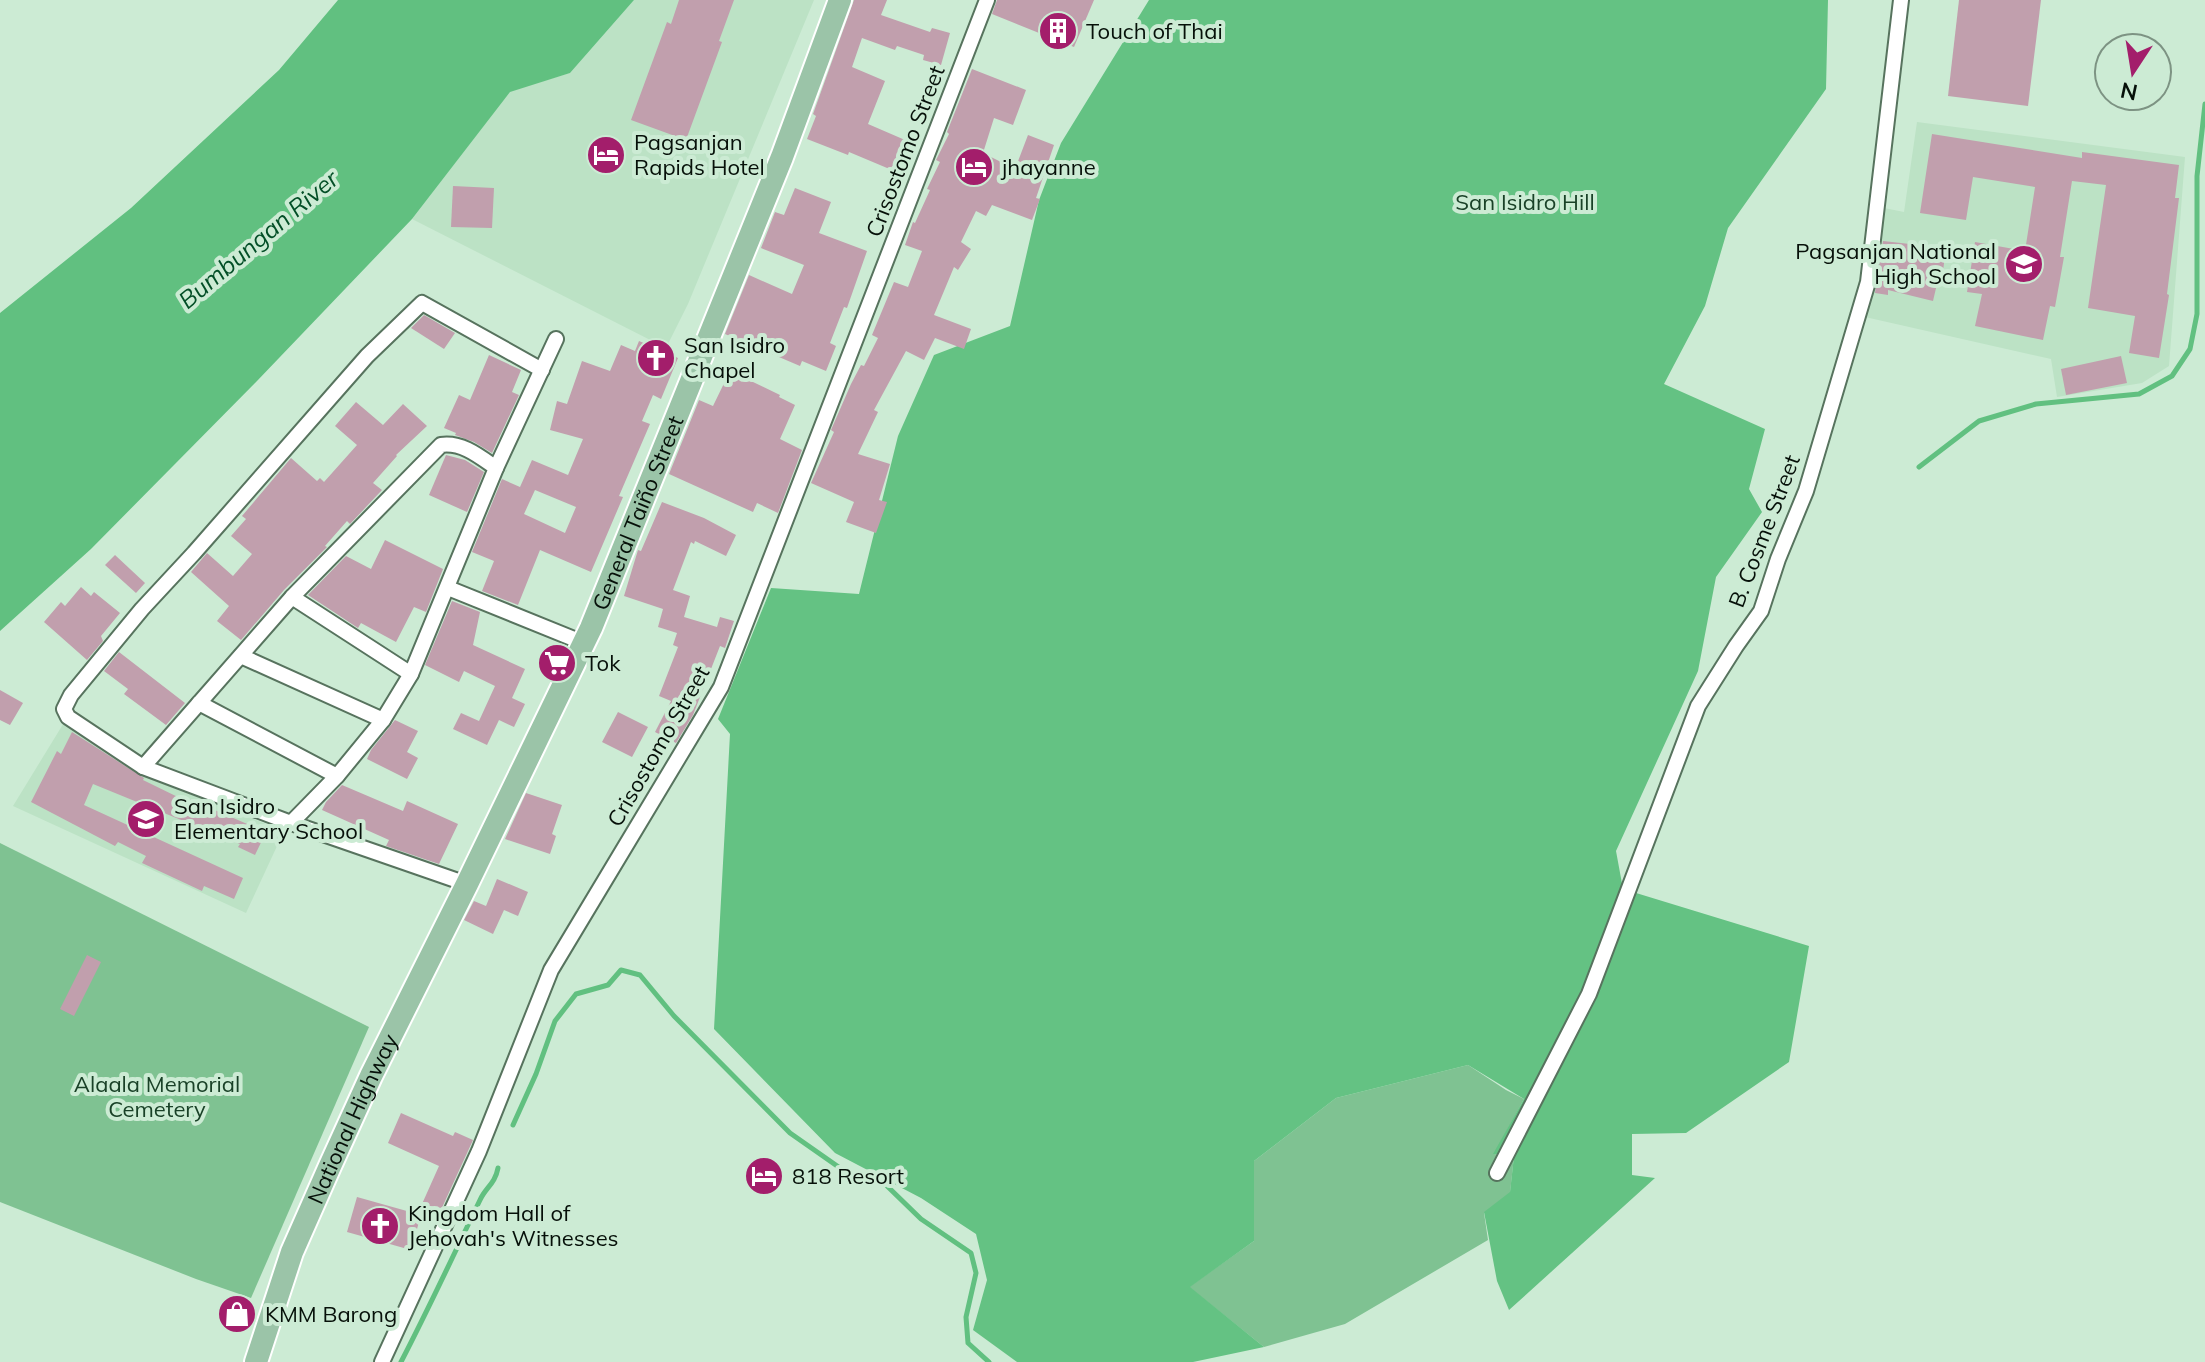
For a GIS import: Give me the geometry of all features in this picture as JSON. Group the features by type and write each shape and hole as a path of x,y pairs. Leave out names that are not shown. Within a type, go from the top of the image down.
{"main road":[{"name":"General Taiño Street","path":"467,884 584,643 782,157 840,0"},
{"name":"National Highway","path":"256,1362 292,1252 371,1076 467,884"}],"street":[{"name":"Crisostomo Street","path":"382,1362 479,1151 551,970 721,687 987,0"},
{"name":"B. Cosme Street","path":"1497,1173 1589,994 1698,706 1761,611 1806,491 1868,282 1901,0"},
{"path":"467,884 291,823 143,767 68,717 64,709 71,695 142,609 367,356 422,303 542,370"},
{"path":"291,823 337,776 383,720 411,674 496,468 556,339"},
{"path":"143,767 292,597 441,445 452,444 496,468"},
{"path":"448,588 584,643"},
{"path":"292,597 411,674"},
{"path":"241,656 383,720"},
{"path":"199,703 337,776"}],"shaded area":[{"name":"Pagsanjan Rapids Hotel","path":"634,0 814,0 688,304 666,348 412,219 510,91 570,73"},
{"name":"Pagsanjan National High School","path":"1917,122 2185,157 2169,366 2142,383 2057,397 2051,359 1865,317 1879,207 1904,212"},
{"name":"San Isidro Elementary School","path":"65,721 156,781 284,831 246,913 13,806"}],"green space":[{"name":"San Isidro Hill","path":"1149,0 1828,0 1826,89 1728,228 1705,306 1664,384 1765,429 1749,489 1762,512 1716,577 1698,671 1616,851 1623,889 1809,946 1789,1062 1686,1133 1632,1134 1632,1175 1655,1178 1509,1310 1497,1281 1484,1212 1510,1192 1514,1156 1493,1154 1524,1099 1468,1065 1336,1098 1254,1161 1254,1241 1190,1287 1264,1347 1193,1362 1017,1362 973,1330 987,1280 976,1234 921,1198 835,1153 714,1029 730,734 718,719 771,588 859,594 898,436 934,355 1010,326 1039,200 1061,143"},
{"name":"Alaala Memorial Cemetery","path":"0,843 369,1027 251,1298 0,1202"},
{"path":"1468,1065 1524,1099 1494,1154 1514,1156 1510,1193 1484,1213 1488,1240 1345,1324 1264,1347 1189,1287 1254,1241 1254,1161 1336,1098"}],"water":[{"name":"Bumbungan River","path":"338,0 634,0 570,73 510,92 412,219 91,549 0,631 0,313 131,208 279,70"}],"building":[{"path":"679,0 734,0 686,140 631,120 667,22 671,24"},
{"path":"854,0 887,0 881,15 930,32 932,28 950,33 941,65 923,60 924,55 897,46 895,50 862,38 852,67 885,81 868,124 912,143 899,173 807,139"},
{"name":"Touch of Thai","path":"997,0 1094,0 1074,47 992,14"},
{"path":"1959,0 2041,0 2028,106 1948,96"},
{"path":"972,69 1026,90 1013,125 994,118 983,153 1015,169 1028,135 1054,145 1032,220 992,205 986,216 976,211 961,242 971,249 958,270 954,267 934,315 971,329 964,349 935,338 924,360 906,351 874,410 878,412 858,454 890,464 879,500 887,502 876,533 846,522 854,502 811,483 851,384 878,338 872,335 894,282 908,287 922,251 905,245 930,190 927,189 940,162 936,160 949,134 947,132"},
{"path":"1932,134 2082,158 2082,152 2179,165 2175,198 2179,198 2169,295 2159,358 2129,353 2135,316 2088,308 2106,185 2072,181 2055,307 2050,306 2043,340 1975,326 1982,294 1967,292 1975,242 2025,251 2035,187 1973,177 1966,220 1920,213"},
{"path":"453,186 494,188 492,228 451,227"},
{"path":"795,188 831,202 819,233 867,251 847,308 844,307 830,343 836,346 826,371 802,361 800,366 725,334 749,275 792,294 804,265 761,248 775,212 784,215"},
{"path":"1883,241 1946,248 1943,271 1940,271 1933,301 1888,290 1888,295 1875,293"},
{"path":"424,315 455,333 444,349 411,328"},
{"path":"639,341 678,358 661,399 653,395 642,421 650,424 591,572 540,550 518,605 482,591 494,561 472,552 502,479 520,487 532,460 568,475 583,439 550,430 557,401 567,404 582,361 610,371 621,345 635,351","holes":["535,490 576,507 565,533 524,514"]},
{"path":"489,355 521,370 512,392 519,395 492,453 444,428 459,395 470,400"},
{"path":"2121,356 2127,383 2066,395 2061,369"},
{"path":"730,371 795,405 780,439 802,450 778,513 757,503 753,512 669,474 699,400 713,406"},
{"path":"356,402 383,425 403,404 427,426 396,455 373,483 382,490 350,524 347,521 241,640 217,621 229,606 191,572 207,553 233,576 252,554 231,536 246,519 242,516 291,458 317,481 320,478 324,482 357,445 335,426"},
{"path":"446,455 465,460 484,472 467,512 429,495"},
{"path":"662,502 704,518 736,535 726,556 695,541 694,544 691,542 673,590 690,596 684,617 717,627 720,617 734,621 725,648 720,646 693,715 676,743 655,732 671,701 659,696 678,647 673,645 677,633 658,627 663,609 624,596 638,550 641,551"},
{"path":"385,540 443,569 426,612 414,607 396,642 361,623 358,628 308,595 346,556 371,569"},
{"path":"115,555 145,583 136,593 105,565"},
{"path":"81,587 91,596 94,592 120,613 87,660 44,622 61,602 65,606"},
{"path":"452,601 480,612 473,645 525,669 512,698 525,704 514,727 499,720 487,745 453,729 461,713 479,721 495,686 464,671 459,682 425,665"},
{"path":"119,652 185,703 166,725 124,694 128,689 104,671"},
{"path":"0,690 23,703 10,725 0,720"},
{"path":"618,712 648,727 632,757 602,742"},
{"path":"395,720 418,731 407,752 418,758 407,779 367,759"},
{"path":"72,732 143,780 188,802 189,799 266,832 255,855 238,847 240,844 93,784 84,805 243,878 234,899 204,886 202,891 142,863 146,856 118,842 115,846 31,802 57,751 61,754"},
{"path":"342,785 403,811 407,801 458,824 439,864 386,846 389,840 322,810"},
{"path":"526,793 562,805 552,834 556,836 550,854 505,839"},
{"path":"497,879 528,892 518,916 504,910 493,934 464,920 474,901 486,906"},
{"path":"87,955 101,962 74,1016 60,1009"},
{"path":"401,1113 453,1136 455,1132 473,1140 440,1212 422,1204 439,1166 388,1143"},
{"path":"357,1197 421,1215 411,1250 347,1232"}],"waterway":[{"path":"1919,467 1979,421 2036,404 2139,394 2172,376 2190,349 2197,314 2197,176 2205,104"},
{"path":"513,1125 555,1021 576,994 608,985 621,970 640,975 674,1016 790,1133 840,1168 886,1185 921,1219 971,1253 976,1273 966,1317 968,1343 989,1362"},
{"path":"401,1362 498,1168"}],"place":[{"name":"Touch of Thai","path":"1058,31"},
{"name":"Pagsanjan Rapids Hotel","path":"606,155"},
{"name":"jhayanne","path":"974,167"},
{"name":"Pagsanjan National High School","path":"2024,264"},
{"name":"San Isidro Chapel","path":"656,358"},
{"name":"Tok","path":"557,663"},
{"name":"San Isidro Elementary School","path":"146,819"},
{"name":"818 Resort","path":"764,1176"},
{"name":"Kingdom Hall of Jehovah's Witnesses","path":"380,1226"},
{"name":"KMM Barong","path":"237,1314"}]}
